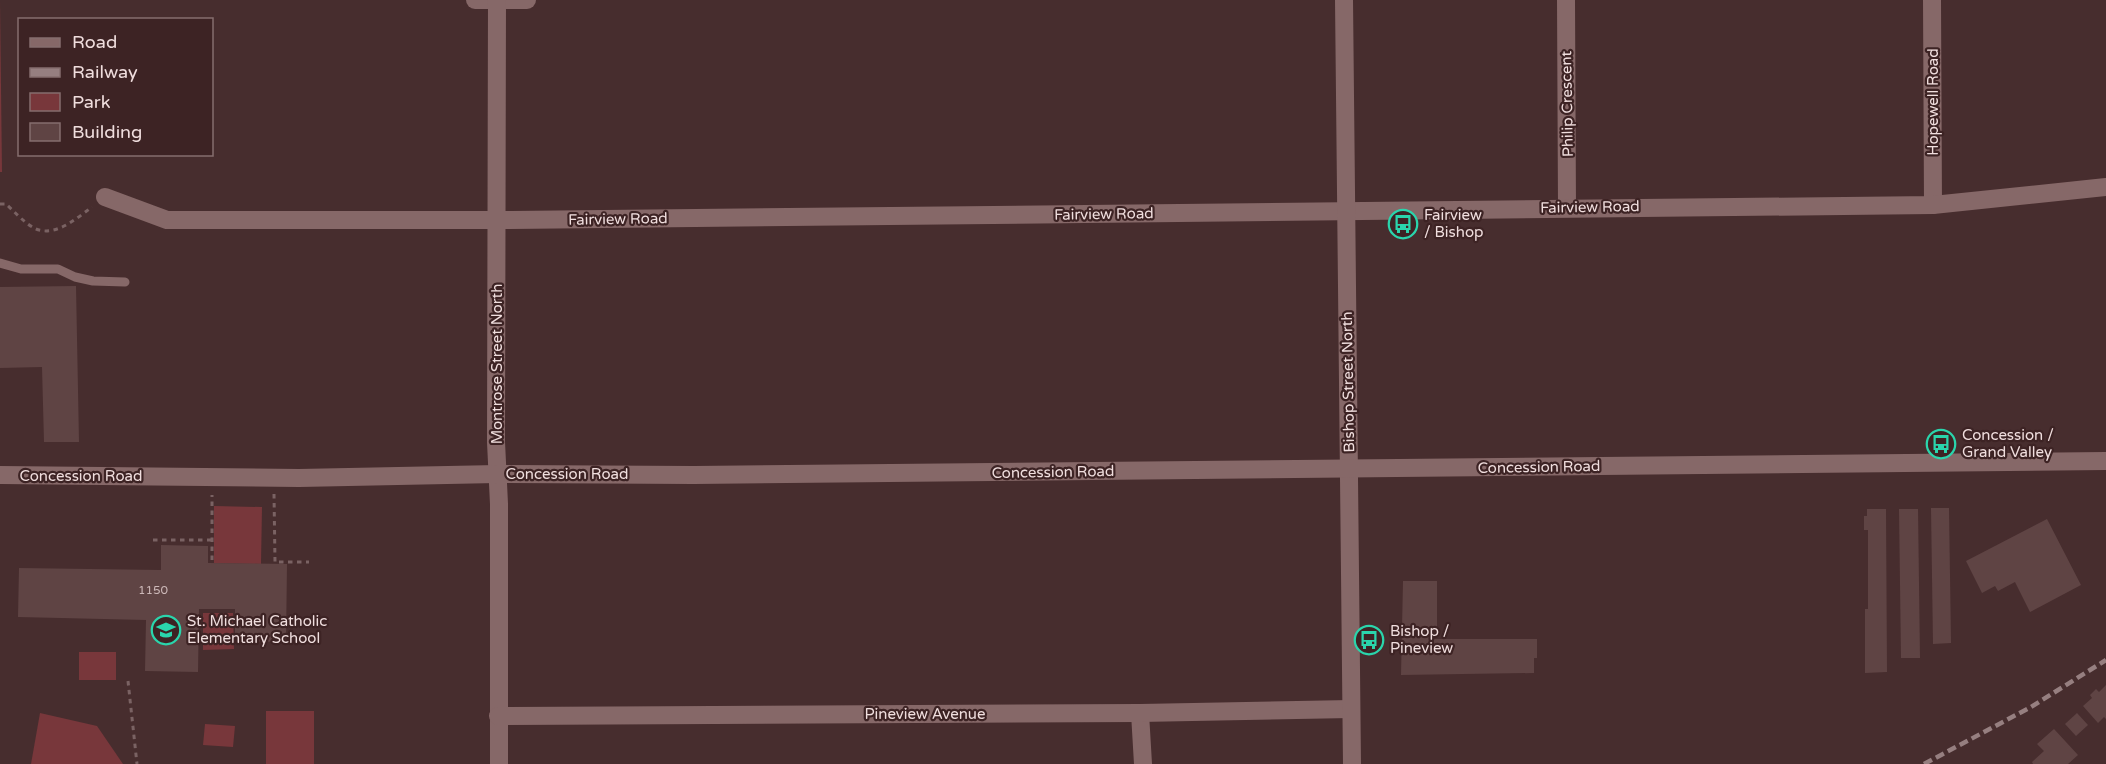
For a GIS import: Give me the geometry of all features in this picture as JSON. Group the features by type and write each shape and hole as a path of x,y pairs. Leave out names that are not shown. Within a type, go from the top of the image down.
{"street":[{"path":"475,0 527,0"},
{"name":"Montrose Street North","path":"497,0 499,764"},
{"name":"Bishop Street North","path":"1344,0 1352,764"},
{"name":"Philip Crescent","path":"1566,0 1567,207"},
{"name":"Hopewell Road","path":"1932,0 1933,205"},
{"name":"Fairview Road","path":"105,197 167,220 497,220 1345,212 1567,207 1933,205 2106,187"},
{"name":"Concession Road","path":"0,475 299,478 497,474 706,475 2106,461"},
{"name":"Pineview Avenue","path":"498,716 1140,713 1352,709"},
{"path":"1140,713 1143,764"}],"lane":[{"path":"0,264 21,269 58,269 75,277 93,281 125,282"}],"path":[{"path":"0,204 6,204 36,229 55,230 105,197"},
{"path":"274,494 275,562 309,562"},
{"path":"212,495 212,560"},
{"path":"153,540 211,540"},
{"path":"128,681 137,764"}],"green space":[{"path":"0,0 2,172 0,172"},
{"path":"214,506 262,507 261,564 214,563"},
{"path":"203,613 233,613 234,649 203,650"},
{"path":"79,652 116,652 116,680 79,680"},
{"path":"266,711 314,711 314,764 266,764"},
{"path":"40,713 97,726 123,764 31,764"},
{"path":"205,724 235,726 233,747 203,745"}],"building":[{"path":"76,286 79,442 44,442 42,367 0,368 0,287"},
{"path":"1931,508 1949,508 1951,643 1933,644"},
{"path":"1867,509 1886,509 1887,672 1865,673 1868,530 1864,530 1864,516 1867,516"},
{"path":"1899,509 1918,509 1920,658 1901,658"},
{"path":"2047,519 2081,585 2030,612 2015,582 1998,591 1995,586 1982,593 1966,561"},
{"path":"161,545 208,546 208,563 287,564 286,642 235,641 235,609 199,609 198,672 145,671 146,620 18,617 19,568 161,570"},
{"path":"1403,581 1437,581 1437,631 1434,631 1434,639 1537,639 1534,673 1401,675"},
{"path":"2106,685 2106,719 2104,717 2098,723 2083,706 2092,698 2090,695 2096,689 2099,692"},
{"path":"2077,713 2088,725 2076,736 2065,724"},
{"path":"2054,729 2078,755 2068,764 2033,764 2032,762 2044,751 2037,744"}],"railway":[{"path":"1924,764 2031,707 2106,660"}],"place":[{"name":"Fairview / Bishop","path":"1403,224"},
{"name":"Concession / Grand Valley","path":"1941,444"},
{"name":"St. Michael Catholic Elementary School","path":"166,630"},
{"name":"Bishop / Pineview","path":"1369,640"}]}
